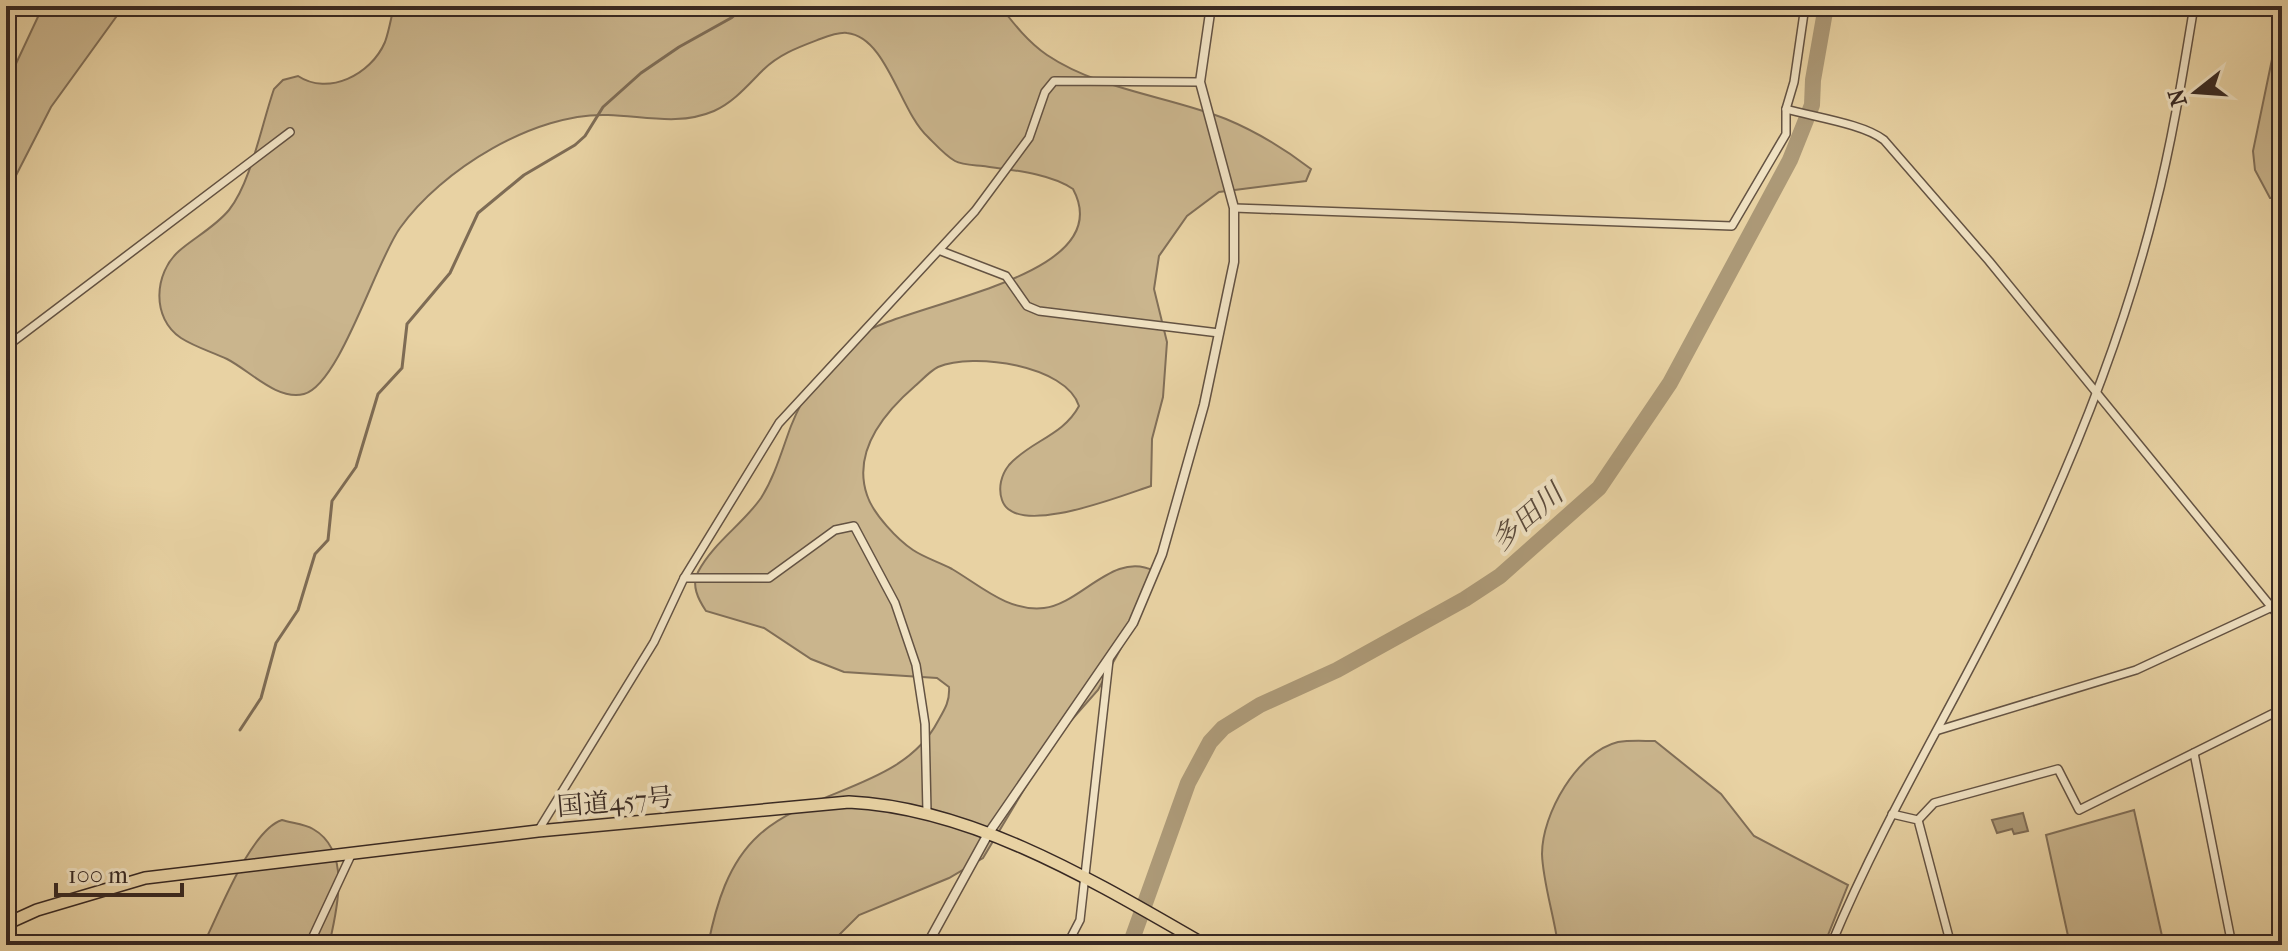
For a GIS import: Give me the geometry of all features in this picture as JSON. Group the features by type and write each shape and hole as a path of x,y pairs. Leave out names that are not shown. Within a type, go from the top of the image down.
{"highway":[{"name":"国道457号","path":"6,924 37,910 145,878 538,831 849,802 893,804 927,812 988,834 1138,906 1205,945"}],"street":[{"path":"927,945 988,834 1142,608 1162,554 1204,405 1234,262 1234,208 1200,82 1211,6"},
{"path":"1234,208 1732,226 1786,134 1786,109 1794,82 1805,6"},
{"path":"1831,945 1892,814 1939,730 2028,554 2098,394 2155,207 2194,6"},
{"path":"538,831 654,642 684,578 746,472 792,406 941,251 1029,138 1045,92 1054,81 1200,82"},
{"path":"1786,109 1832,123 1862,127 1884,140 2098,394 2282,620"},
{"path":"6,347 290,132"},
{"path":"941,251 1006,276 1027,306 1039,311 1219,333"},
{"path":"684,578 749,581 769,578 835,530 854,526 895,603 916,665 925,724 927,812"},
{"path":"1939,730 2136,670 2272,607"},
{"path":"1067,945 1080,920 1109,655"},
{"path":"1918,820 1934,803 2058,769 2079,810 2282,709"},
{"path":"2194,753 2232,945"},
{"path":"1892,814 1918,820"},
{"path":"1918,820 1951,945"},
{"path":"309,945 352,853"}],"shaded area":[{"path":"43,6 124,6 51,107 6,195 6,85"},
{"path":"394,6 1000,6 1034,44 1067,67 1111,85 1226,119 1270,141 1311,169 1306,181 1219,192 1187,216 1159,256 1154,289 1167,342 1163,397 1152,439 1151,486 1071,511 1027,516 1011,511 1002,500 1000,491 1006,469 1017,457 1055,432 1079,406 1071,392 1056,380 1017,366 973,361 938,367 904,396 874,434 864,463 864,479 867,495 880,518 913,550 1007,602 1044,608 1071,598 1111,572 1125,567 1139,566 1154,571 1144,606 1098,690 1053,741 983,858 949,878 859,915 829,945 708,945 725,886 748,846 780,819 855,786 903,760 922,743 938,721 948,701 949,687 937,678 844,672 811,659 764,628 706,611 698,597 695,582 704,562 761,498 802,402 835,356 855,338 880,325 1000,284 1038,267 1066,246 1080,220 1073,189 1042,176 965,164 952,159 918,126 873,47 847,33 834,34 776,60 734,98 701,116 661,119 608,115 550,123 521,134 465,166 440,185 400,228 331,368 317,385 304,394 284,393 227,359 181,338 165,319 159,295 161,283 171,260 179,251 211,227 237,198 250,169 274,89 283,80 298,76 322,84 335,83 359,73 370,64 385,42"},
{"path":"1191,6 1255,6 1223,13"},
{"path":"2282,11 2282,198 2270,198 2255,170 2253,151"},
{"path":"1623,741 1655,741 1721,794 1754,836 1848,885 1824,945 1558,945 1542,854 1548,821 1555,804 1576,771 1603,748"},
{"path":"2134,810 2164,945 2070,945 2046,835"},
{"path":"2023,813 2028,831 2014,834 2012,829 1997,833 1992,820"},
{"path":"282,820 313,829 333,851 339,882 329,945 203,945 247,856 258,839"}],"waterway":[{"path":"240,730 261,698 276,643 298,610 315,554 328,540 332,501 356,467 378,394 402,368 407,324 450,273 478,213 524,175 575,145 585,136 603,107 641,73 731,18 745,6"},
{"name":"多田川","path":"1130,945 1188,783 1210,742 1223,728 1260,705 1337,670 1465,599 1500,576 1599,488 1670,383 1790,160 1812,105 1813,80 1826,6"}]}
